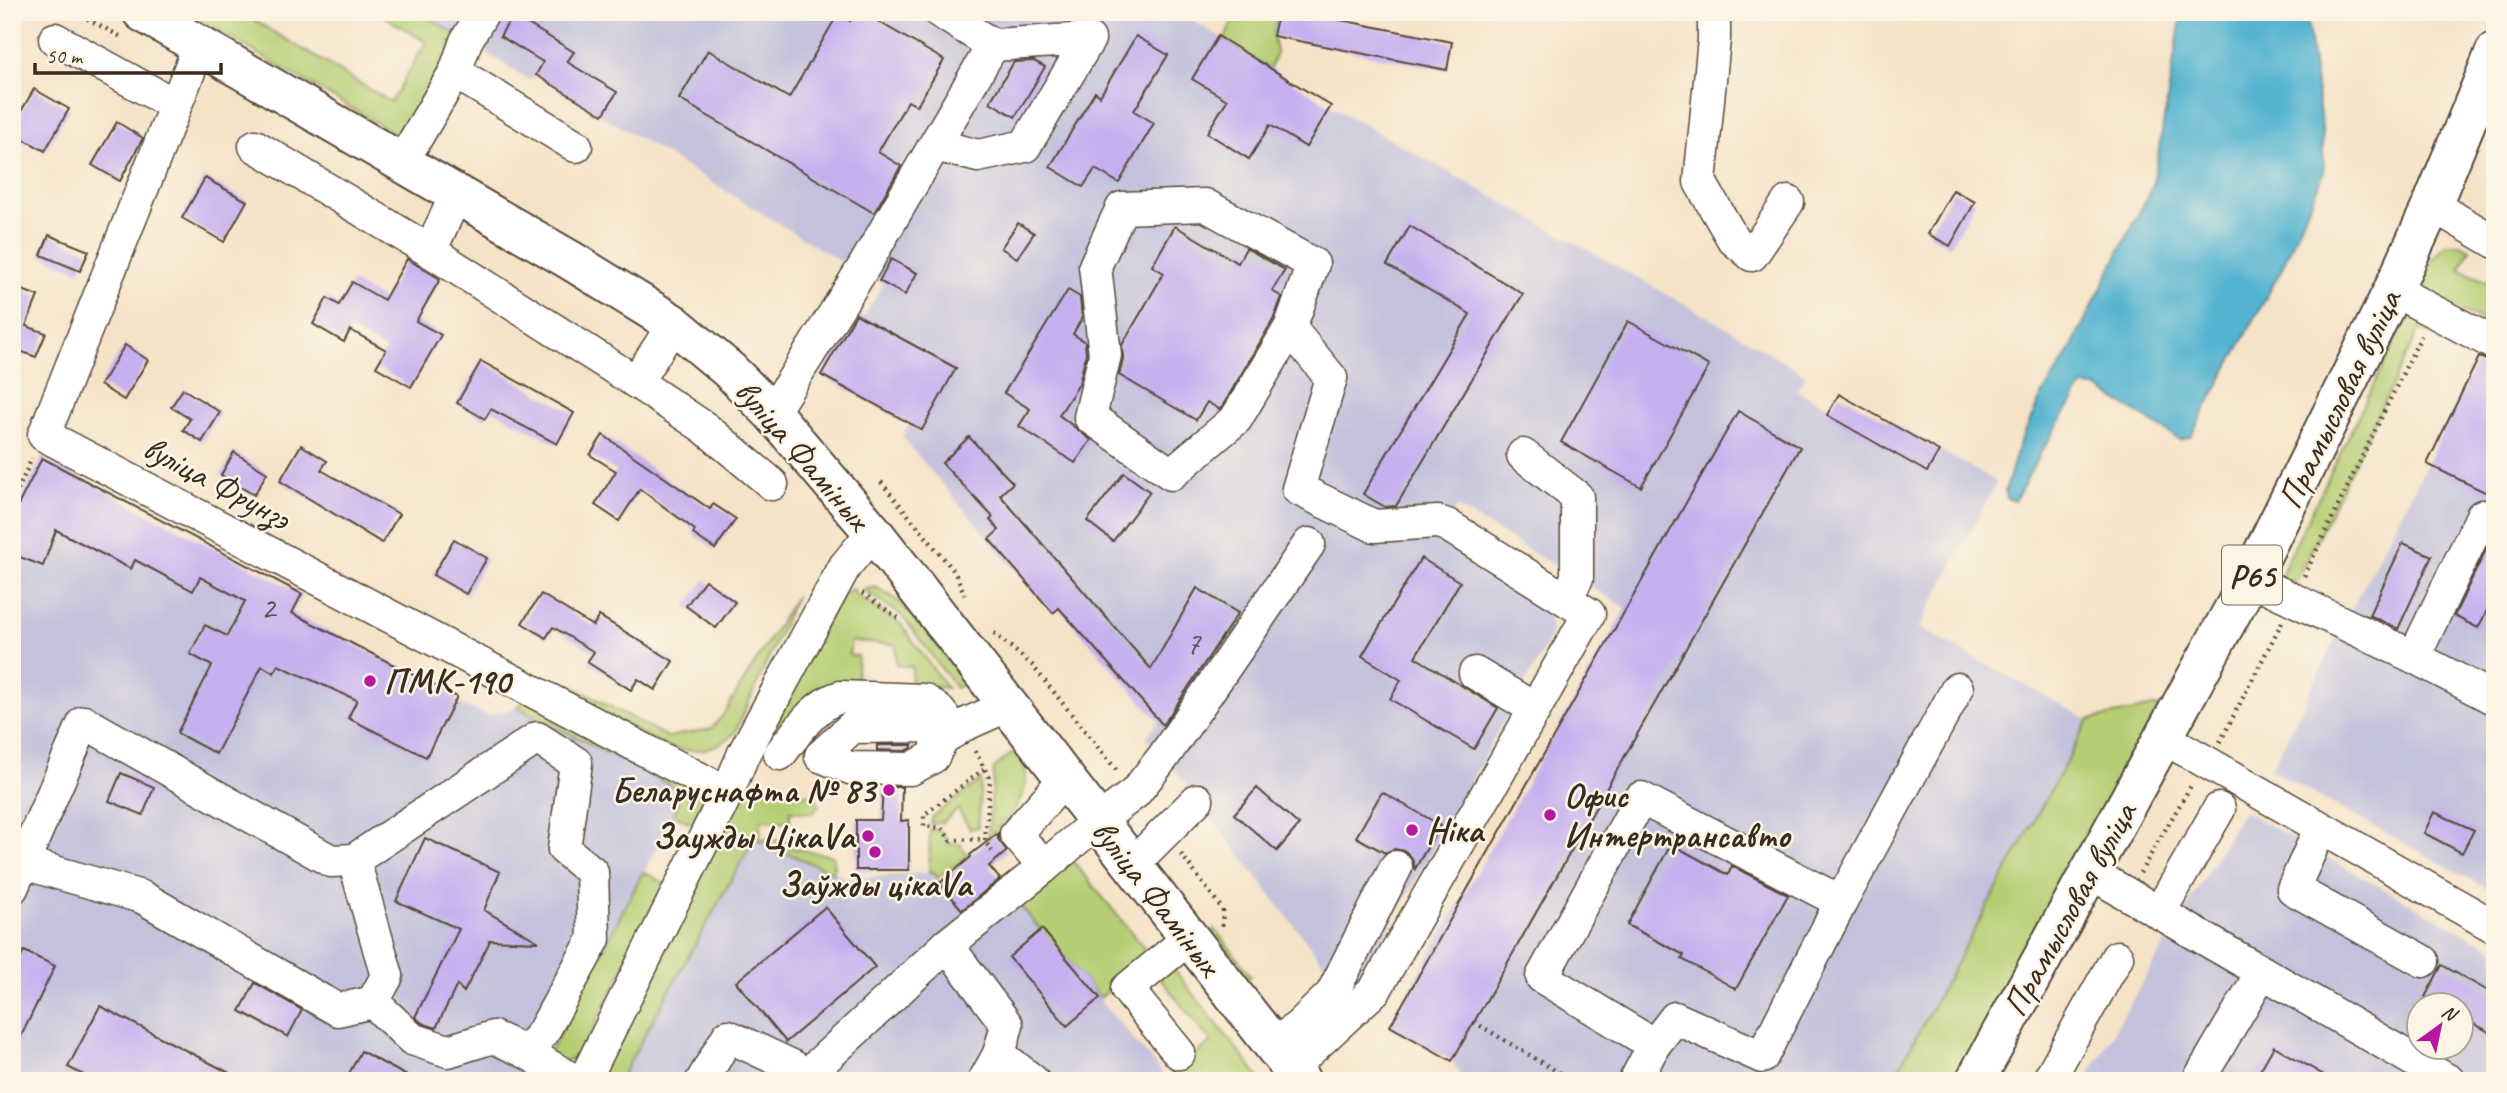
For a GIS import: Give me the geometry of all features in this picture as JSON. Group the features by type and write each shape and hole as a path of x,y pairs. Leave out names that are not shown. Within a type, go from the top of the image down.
{"main road":[{"name":"вуліца Фаміных","path":"171,24 674,324 729,370 772,412 873,532 1289,1065"},
{"name":"Прамысловая вуліца","path":"1975,1081 2250,579 2393,290 2432,205 2495,52"}],"street":[{"path":"402,162 455,72 466,41 483,12"},
{"path":"935,145 978,156 1025,146 1089,39 993,45 940,12"},
{"path":"1714,12 1714,39 1700,182 1733,239 1752,255 1788,202"},
{"path":"44,435 174,105 171,24"},
{"path":"55,40 174,105"},
{"path":"772,412 863,268 993,45"},
{"path":"455,72 576,146"},
{"path":"255,146 430,251 636,382 705,428 772,484"},
{"path":"430,251 457,193"},
{"path":"1205,205 1313,264 1290,328 1236,419 1171,474 1090,417 1105,355 1095,266 1122,208 1205,205"},
{"path":"2432,205 2495,242"},
{"path":"2393,290 2495,344"},
{"path":"636,382 674,324"},
{"path":"1289,1065 1375,990 1589,614 1447,524 1438,522 1374,526 1298,489 1331,378 1290,328"},
{"name":"вуліца Фрунзэ","path":"44,435 727,793"},
{"path":"1523,454 1577,497 1577,578 1566,599"},
{"path":"2414,657 2482,516 2495,522"},
{"path":"584,1081 727,793 744,753 845,566 873,532"},
{"path":"702,1081 728,1036 811,1078 947,945 1135,793 1164,756 1309,544"},
{"path":"2250,579 2495,699"},
{"path":"1475,673 1535,709"},
{"path":"1635,1081 1654,1045 1675,1018 1762,1057 1841,902 1957,689"},
{"path":"780,754 812,715 827,701 840,697 924,701 939,712 953,732"},
{"path":"912,757 953,732 1009,705"},
{"path":"354,860 387,976 373,1002 338,1010 142,897 18,876 84,722 331,861 354,860 537,738 576,763 564,849 592,872 594,939 543,1032 526,1052"},
{"path":"821,755 858,739 953,732"},
{"path":"2164,738 2495,927"},
{"path":"744,753 877,758"},
{"path":"1032,876 1016,834 1065,779"},
{"path":"1654,1045 1542,977 1641,798 1841,902"},
{"path":"1132,865 1197,800"},
{"path":"2159,913 2219,808"},
{"path":"2320,829 2293,889 2423,961"},
{"path":"1289,1065 1299,1027 1332,994 1396,867"},
{"path":"2089,872 2449,1081"},
{"path":"1179,1053 1127,989 1188,939"},
{"path":"947,945 1007,1025 992,1067 1033,1081"},
{"path":"2048,1081 2117,957"},
{"path":"2198,1081 2262,972"},
{"path":"373,1002 412,1039 448,1051 493,1037 526,1052 575,1081"}],"path":[{"path":"2126,893 2222,739 2293,600 2419,336 2431,336"},
{"path":"12,503 44,435"},
{"path":"881,482 954,571 969,601"},
{"path":"988,625 1032,665 1135,793"},
{"path":"953,732 990,779 985,842 1032,876"},
{"path":"984,769 924,815 924,826 942,828 950,840 985,839"},
{"path":"1165,833 1223,910 1222,929 1230,939"},
{"path":"1474,1022 1573,1081"}],"shaded area":[{"path":"420,12 1194,12 1197,23 1331,106 1806,375 1796,390 1830,408 1839,394 1997,482 1919,628 2089,720 1892,1081 1465,1081 1452,1061 1390,1026 1626,608 1457,507 1447,525 1546,605 1552,634 1350,998 1164,756 1146,738 1159,721 1059,608 1053,613 902,437 910,423 821,375 854,313 863,318 884,284 879,281 880,278 854,263 838,260 536,75 530,80"},
{"path":"2480,356 2495,363 2495,893 2271,770"},
{"name":"ПМК-190","path":"42,458 302,594 292,613 456,697 455,702 488,716 517,707 677,788 678,806 535,1081 12,1081 12,519"},
{"path":"2243,811 2495,950 2495,1081 2085,1081"},
{"path":"755,839 849,879 934,872 940,883 978,852 1009,889 1010,894 1169,1081 619,1081"}],"green space":[{"path":"193,12 240,12 391,102 426,42 377,12 419,12 457,35 401,137 193,16"},
{"path":"1237,12 1278,12 1273,36 1276,53 1270,69 1224,40"},
{"path":"2448,244 2460,244 2470,249 2460,269 2495,286 2495,305 2486,323 2428,293 2424,286 2432,262 2438,252"},
{"path":"2415,316 2434,324 2430,334 2419,330 2292,590 2282,580 2283,570 2402,327 2408,319"},
{"path":"874,587 900,603 912,615 965,683 956,688 903,617 864,590"},
{"path":"853,589 856,595 900,623 947,688 911,684 912,667 896,665 896,645 851,641 849,655 858,656 856,684 827,687 810,694 782,732 771,725 842,594"},
{"path":"796,596 735,733 719,744 694,750 666,746 566,695 570,685 667,737 711,729 723,715"},
{"path":"527,699 698,791 702,801 695,825 673,814 678,806 676,788 517,707"},
{"path":"2159,706 1959,1081 1892,1081 2089,720"},
{"path":"1017,749 1024,762 1025,786 1014,809 988,839 994,768"},
{"path":"981,780 978,827 970,829 958,809 943,822 931,824 932,817"},
{"path":"764,782 769,790 815,795 819,806 813,813 790,811 790,822 761,820 760,838 787,842 787,847 833,856 834,873 754,839 619,1081 594,1081 746,784"},
{"path":"930,829 942,832 949,844 960,844 968,856 937,878 934,872 929,872"},
{"path":"1072,860 1149,954 1146,961 1100,998 1016,901"},
{"path":"643,872 667,884 577,1059 560,1061 548,1056"},
{"path":"1214,928 1251,976 1245,981 1212,936"},
{"path":"1169,963 1262,1081 1169,1081 1167,1078 1211,1042 1156,973"}],"water":[{"path":"2182,12 2306,12 2322,130 2324,172 2280,272 2190,437 2180,440 2096,387 2082,386 2015,501 2006,498 2005,492 2019,445 2041,397 2067,356 2153,185"}],"building":[{"path":"855,12 862,12 944,60 917,106 908,101 878,152 901,166 874,213 679,99 708,50 789,98 838,14 850,21"},
{"path":"1278,12 1300,12 1452,42 1447,70 1273,36"},
{"path":"513,15 574,52 567,62 617,92 603,115 536,75 543,62 500,36"},
{"path":"1136,36 1168,55 1134,111 1154,123 1119,183 1095,169 1083,187 1050,167 1095,92 1100,96"},
{"path":"1218,36 1331,106 1306,147 1270,125 1249,159 1207,133 1227,100 1192,79"},
{"path":"1034,61 1045,67 1015,117 990,102 1014,62"},
{"path":"34,89 69,109 45,151 12,133 12,127"},
{"path":"117,122 143,138 120,181 92,165"},
{"path":"205,178 247,201 224,242 182,218"},
{"path":"1953,190 1975,202 1950,246 1928,234"},
{"path":"1018,223 1034,233 1017,258 1001,248"},
{"path":"1175,226 1238,263 1246,248 1285,270 1272,291 1282,297 1273,320 1222,407 1219,409 1207,402 1196,420 1119,375 1123,359 1122,345 1164,273 1152,266"},
{"path":"1410,226 1523,294 1396,506 1385,507 1363,494 1470,314 1387,265"},
{"path":"49,235 89,251 80,271 41,255"},
{"path":"407,259 440,279 416,321 441,335 411,387 376,367 386,350 350,330 344,342 313,324 327,298 339,305 352,282 384,300"},
{"path":"891,259 917,273 905,295 879,281"},
{"path":"12,286 38,296 26,326 46,333 36,357 17,350 12,357"},
{"path":"1068,290 1080,297 1082,318 1073,334 1085,342 1086,354 1079,384 1059,415 1091,440 1075,463 1019,426 1030,409 1004,393"},
{"path":"856,314 956,368 922,430 821,375"},
{"path":"1628,321 1709,366 1641,487 1561,442"},
{"path":"125,345 148,360 124,400 100,385"},
{"path":"2479,357 2495,363 2495,497 2427,464"},
{"path":"481,361 574,413 557,444 491,409 485,419 457,403"},
{"path":"183,389 220,412 202,442 183,430 190,419 171,407"},
{"path":"1839,394 1939,451 1927,472 1827,415"},
{"name":"Офис Интертрансавто","path":"1738,411 1800,447 1452,1061 1390,1026"},
{"path":"603,435 710,509 713,504 736,519 715,549 693,534 695,530 640,489 619,521 595,505 616,471 590,455"},
{"path":"969,437 1013,483 1000,495 1151,669 1197,588 1238,613 1163,725 1059,608 1053,613 989,539 999,530 990,520 993,517 942,463"},
{"path":"301,445 327,461 321,470 399,514 382,543 280,481"},
{"path":"234,452 267,473 254,495 221,475"},
{"path":"42,458 302,594 292,613 457,697 426,757 348,718 357,700 278,665 274,673 262,666 216,754 177,733 212,666 190,654 205,625 227,636 245,601 200,577 193,591 135,560 131,569 56,530 43,566 12,554 12,517"},
{"path":"1124,473 1150,492 1113,541 1087,521"},
{"path":"454,539 487,558 466,594 433,575"},
{"path":"2491,539 2495,540 2495,595 2478,628 2454,616"},
{"path":"2403,543 2432,556 2398,629 2369,615"},
{"path":"1421,558 1460,582 1415,657 1498,708 1474,749 1390,699 1401,680 1362,656"},
{"path":"705,580 735,602 716,628 686,606"},
{"path":"541,594 593,626 599,616 673,661 655,690 638,679 631,690 587,662 594,652 553,627 546,638 522,623"},
{"path":"877,745 912,745 912,748 906,751 877,750"},
{"path":"121,773 154,787 143,815 109,801"},
{"path":"883,787 902,787 901,821 909,820 909,870 856,870 856,820 881,820"},
{"path":"1257,788 1299,825 1277,851 1234,814"},
{"path":"1382,792 1440,825 1415,869 1412,858 1405,851 1394,849 1385,853 1356,837"},
{"path":"2434,812 2474,830 2462,853 2424,833"},
{"path":"998,833 998,839 1007,851 989,866 1000,879 962,910 940,883"},
{"path":"425,838 500,872 484,910 539,942 488,940 490,941 464,992 457,985 436,1028 415,1017 459,929 396,901"},
{"path":"1671,844 1728,875 1732,866 1788,895 1736,989 1682,959 1684,955 1627,925"},
{"path":"825,907 875,967 786,1042 736,982"},
{"path":"1042,929 1100,998 1067,1026 1009,957"},
{"path":"24,951 55,966 12,1055 12,975"},
{"path":"2442,965 2495,995 2495,1035 2476,1025 2476,992 2428,992"},
{"path":"255,983 302,1010 288,1037 240,1011"},
{"path":"100,1006 245,1081 95,1081 68,1067"},
{"path":"2274,1046 2334,1081 2254,1081"},
{"path":"361,1051 416,1081 345,1081"}],"place":[{"name":"ПМК-190","path":"370,681"},
{"name":"Беларуснафта № 83","path":"889,790"},
{"name":"Офис Интертрансавто","path":"1550,815"},
{"name":"Ніка","path":"1412,830"},
{"name":"Заужды ЦікаVа","path":"868,836"},
{"name":"Заўжды цікаVа","path":"875,852"}]}
